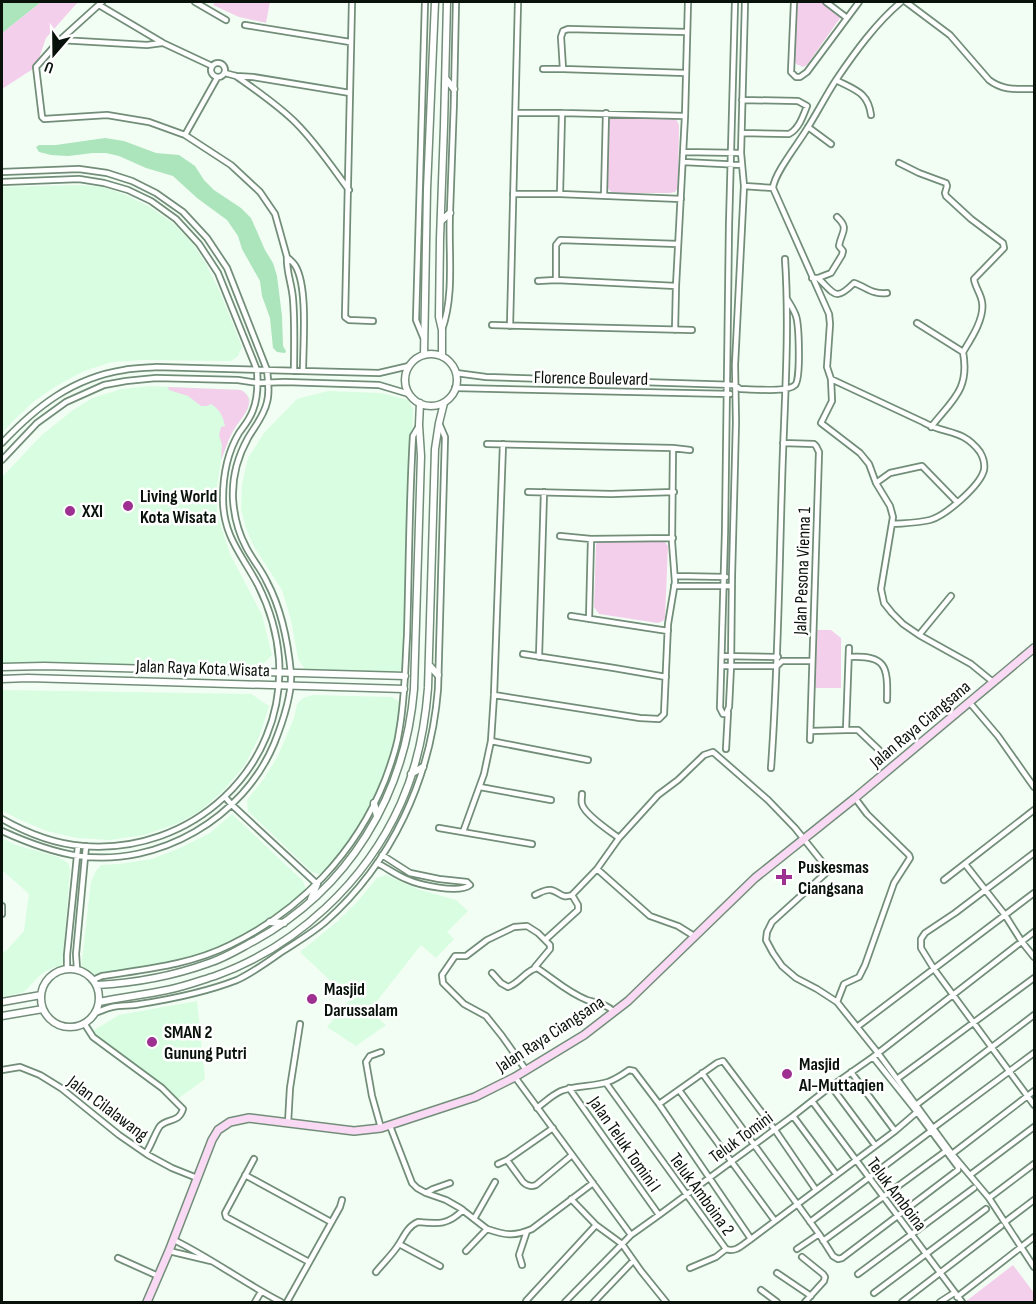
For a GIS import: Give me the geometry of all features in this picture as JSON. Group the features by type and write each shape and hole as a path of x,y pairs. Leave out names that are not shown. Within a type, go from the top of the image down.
{"main road":[{"name":"Jalan Raya Ciangsana","path":"147,1302 218,1130 230,1122 249,1118 354,1131 381,1128 475,1097 515,1077 584,1035 628,1001 755,878 1035,648"}],"street":[{"path":"195,2 226,20"},
{"path":"352,2 345,317 348,320 373,321"},
{"path":"424,340 416,320 425,2"},
{"path":"424,355 427,189 435,2"},
{"path":"442,356 442,330 439,317 447,2"},
{"path":"442,330 448,314 456,2"},
{"path":"510,326 518,2"},
{"path":"675,330 688,2"},
{"path":"728,712 723,714 720,708 735,2"},
{"path":"726,749 731,666 735,394 738,387 744,186 741,153 745,2"},
{"path":"794,2 791,72 796,77 807,72 859,2"},
{"path":"826,2 847,18"},
{"path":"902,2 880,21 836,80 778,174 773,188 829,314 827,367 831,379 832,401 821,423 860,453 869,464 876,483 890,506 893,517 881,589 884,603 903,624 971,664 993,682"},
{"path":"906,2 950,35 995,85 1006,89 1035,89"},
{"path":"212,66 163,43 101,3 60,40 36,67 42,117 44,119 107,115 149,122 185,135 231,165 260,192 275,214 287,257 286,269 293,298 294,371"},
{"path":"245,25 350,42"},
{"path":"563,69 561,37 565,30 686,32"},
{"path":"60,40 147,45 163,43"},
{"path":"424,68 432,59"},
{"path":"217,78 210,70 216,63 225,68 225,73"},
{"path":"543,69 686,73"},
{"path":"225,73 350,93"},
{"path":"185,135 217,78 222,77 225,73"},
{"path":"236,76 269,100 296,124 349,190"},
{"path":"446,78 454,89"},
{"path":"836,80 861,93 868,102 871,115"},
{"path":"742,100 798,101 807,106 802,118 793,132 789,134 742,133"},
{"path":"516,113 562,112 685,116"},
{"path":"560,194 562,112"},
{"path":"604,196 606,113"},
{"path":"808,127 831,144"},
{"path":"683,152 741,153"},
{"path":"683,162 742,165"},
{"path":"899,162 919,173 946,183 946,196 971,219 1004,243 1004,248 974,279 982,301 982,309 973,336 963,352 964,376 960,392 931,427"},
{"path":"2,172 79,169 106,173 132,181 156,193 183,212 207,237 227,268 267,370 268,383 268,401 237,464 233,499 235,518 246,548 267,581 275,600 287,645 291,674 291,686 277,736 261,771 232,805 192,834 164,847 128,855 77,856 49,849 2,831"},
{"path":"2,182 79,179 128,190 151,201 176,219 199,243 218,273 257,370 258,383 257,400 253,412 239,434 227,461 224,479 224,514 232,542 258,585 274,624 279,660 279,685 273,718 263,746 252,765 225,797 186,826 163,836 124,845 78,846 52,840 2,819"},
{"path":"744,186 773,188"},
{"path":"513,194 681,199"},
{"path":"441,221 450,213"},
{"path":"812,278 831,273 842,255 840,241 845,225 837,217"},
{"path":"556,280 556,245 560,240 678,244"},
{"path":"287,257 296,266 301,281 303,371"},
{"path":"771,768 775,721 785,389 787,298 785,259"},
{"path":"819,278 838,295 854,283 873,293 887,293"},
{"path":"538,281 676,286"},
{"path":"785,389 797,384 798,374 796,317 787,298"},
{"path":"917,323 963,352"},
{"path":"492,325 692,330"},
{"path":"2,443 30,414 60,392 80,382 124,370 156,367 379,373 408,366 424,355 433,354 442,356 456,373 455,388 444,403 435,449 426,715 411,774 396,812 381,841 356,876 338,895 277,947 216,976 169,990 99,1002"},
{"path":"408,366 405,380 409,394"},
{"name":"Florence Boulevard","path":"456,373 486,378 728,385 785,389"},
{"path":"2,460 37,423 66,402 104,385 126,381 156,378 379,385 409,394 420,403 429,405 444,403"},
{"path":"831,379 931,427 964,436 980,453 984,463 984,472 976,484 941,516 930,520 892,524"},
{"name":"Florence Boulevard","path":"455,388 735,394"},
{"path":"95,982 116,984 167,976 210,963 232,954 285,923 327,887 345,867 360,847 377,817 398,770 412,713 421,456 420,403"},
{"path":"95,1013 113,1007 182,997 239,979 264,965 324,923 345,903 377,863 399,827 423,767 435,716 445,437 439,423"},
{"path":"95,982 102,976 181,963 229,946 270,922 301,899 335,865 362,826 390,766 399,733 405,676 413,436 419,425"},
{"name":"Jalan Pesona Vienna 1","path":"783,443 814,444 819,452 810,740"},
{"path":"486,444 690,450"},
{"path":"463,832 480,787 491,741 502,444"},
{"path":"494,695 640,718 659,719 664,714 668,631 675,576 673,448"},
{"path":"876,483 890,473 922,466 957,502"},
{"path":"528,492 611,494 674,492"},
{"path":"539,657 544,492"},
{"path":"560,536 591,539 673,538"},
{"path":"589,619 591,539"},
{"path":"675,576 732,576"},
{"path":"674,586 732,586"},
{"path":"919,635 951,596"},
{"path":"571,616 668,631"},
{"path":"846,730 849,648"},
{"path":"523,654 666,677"},
{"path":"722,656 777,656 782,661 812,661"},
{"path":"849,657 863,656 882,664 887,673 887,700"},
{"path":"722,666 777,666 782,661"},
{"path":"429,664 438,675"},
{"name":"Jalan Raya Kota Wisata","path":"2,667 405,676"},
{"path":"86,668 86,680"},
{"name":"Jalan Raya Kota Wisata","path":"2,679 404,689"},
{"path":"970,702 1006,746 1035,787"},
{"path":"811,731 855,730 879,750"},
{"path":"491,741 588,760"},
{"path":"535,895 546,890 565,897 572,895 597,869 619,838 658,795 678,780 704,755 713,752 768,800 827,868 827,872 772,922 766,940 773,953 782,966 796,978 837,1002 916,1105 958,1167 957,1172 838,1259 822,1241 702,1073"},
{"path":"411,774 423,767"},
{"path":"480,787 551,800"},
{"path":"582,794 582,804 585,809 619,838"},
{"path":"225,797 317,884"},
{"path":"837,1002 844,984 859,977 894,883 910,858 867,814 855,798"},
{"path":"374,803 377,817"},
{"path":"944,880 1035,810"},
{"path":"439,828 532,844"},
{"path":"67,969 78,846"},
{"path":"77,969 76,954 86,846"},
{"path":"360,847 371,855"},
{"path":"1035,853 925,933 921,939 921,948 934,969 1035,1105"},
{"path":"377,863 414,882 452,888 464,888 470,885 466,882 410,873 382,855"},
{"path":"965,864 1035,957"},
{"path":"597,869 650,916 678,926 694,936"},
{"path":"310,902 317,884"},
{"path":"857,1027 1035,893"},
{"path":"338,895 345,903"},
{"path":"545,940 578,910 578,905 572,895"},
{"path":"2,906 2,914"},
{"path":"270,922 285,923"},
{"path":"492,973 508,987 513,985 549,952 550,945 538,933 527,927 514,927 487,940 466,956 455,956 442,975 443,983 464,1004 486,1016 526,1070"},
{"name":"Teluk Tomini","path":"565,1302 631,1235 873,1057 1035,932"},
{"path":"535,967 568,992 604,1004 612,1008 614,1012"},
{"path":"67,969 77,969 86,973 95,982 99,1002 90,1019 72,1027 60,1025 50,1019 43,1009 41,995 50,977 67,969"},
{"path":"897,1079 1035,978"},
{"path":"2,1002 41,995"},
{"path":"2,1016 43,1009"},
{"path":"916,1105 1035,1016"},
{"path":"84,1023 93,1037 162,1088 183,1109 178,1117 161,1125 147,1153"},
{"path":"288,1123 290,1088 300,1024"},
{"path":"381,1052 370,1056 366,1062 381,1128"},
{"path":"810,1222 1035,1053"},
{"path":"873,1057 988,1198 1003,1224 1022,1246 1035,1267"},
{"path":"659,1104 723,1061 775,1130 816,1190"},
{"name":"Jalan Cilalawang","path":"2,1070 20,1067 40,1075 61,1088 119,1135 172,1168 197,1178"},
{"path":"537,1108 555,1094 569,1088 606,1083 629,1070 634,1071 751,1239"},
{"path":"852,1072 895,1131"},
{"path":"515,1077 631,1235"},
{"name":"Teluk Amboina 2","path":"606,1083 686,1195 726,1249 730,1251 751,1239 917,1112"},
{"path":"831,1086 875,1145"},
{"name":"Jalan Teluk Tomini I","path":"569,1088 659,1215"},
{"path":"679,1090 775,1221"},
{"path":"952,1154 1035,1091"},
{"name":"Teluk Amboina","path":"812,1101 962,1302"},
{"path":"793,1116 836,1174"},
{"path":"390,1125 412,1184 463,1210 487,1229 511,1235 521,1234 594,1183"},
{"path":"498,1164 553,1128"},
{"path":"970,1175 1035,1128"},
{"path":"822,1241 946,1151"},
{"path":"507,1160 526,1185 533,1186 572,1155"},
{"path":"254,1159 225,1215 228,1219 309,1262"},
{"path":"988,1198 1035,1164"},
{"path":"246,1175 331,1222"},
{"path":"474,1219 495,1182"},
{"path":"426,1193 450,1183"},
{"path":"858,1274 974,1188"},
{"path":"287,1302 342,1200"},
{"path":"572,1200 596,1225 622,1244 666,1302"},
{"path":"902,1302 1035,1200"},
{"path":"874,1293 986,1209"},
{"path":"376,1272 414,1223 447,1222 463,1210"},
{"path":"526,1302 545,1278 596,1225"},
{"path":"466,1251 487,1229"},
{"path":"522,1265 519,1255 527,1231"},
{"path":"797,1249 819,1234"},
{"path":"940,1302 956,1295 1035,1237"},
{"path":"174,1240 199,1252 261,1292 281,1302"},
{"path":"399,1244 440,1266"},
{"path":"690,1268 716,1257 726,1249"},
{"path":"169,1251 214,1262"},
{"path":"802,1257 825,1277 805,1302"},
{"path":"118,1258 158,1276"},
{"path":"594,1302 633,1261"},
{"path":"777,1273 811,1296"},
{"path":"761,1290 777,1302"},
{"path":"255,1302 261,1292"}],"shaded area":[{"path":"2,2 41,2 2,33"},
{"path":"41,2 78,2 46,38 36,67 2,89 2,33"},
{"path":"215,2 270,2 266,23 239,17 213,5"},
{"path":"796,2 826,2 841,14 807,65 803,67 796,64 794,60"},
{"path":"613,116 675,117 679,125 678,188 675,192 613,193 609,190 607,185 608,120"},
{"path":"105,138 124,141 156,153 179,155 195,166 214,190 241,208 251,218 277,276 285,353 277,352 273,348 270,318 262,296 260,281 242,249 238,236 227,220 197,198 173,176 106,153 51,155 39,152 36,147"},
{"path":"78,185 103,187 126,195 150,207 174,224 192,243 206,264 242,347 238,356 231,361 112,362 84,371 33,402 2,433 2,187"},
{"path":"150,386 241,390 250,399 248,409 231,434 221,460 217,486 217,514 230,554 262,615 272,655 261,666 11,663 2,665 2,477 42,435 73,410 93,398 121,389"},
{"path":"168,387 241,390 247,395 249,405 247,411 232,433 221,460 222,445 219,435 221,427 225,426 219,411 211,404 201,406 188,396 169,390"},
{"path":"328,391 381,393 408,400 413,409 405,666 397,673 305,669 298,659 291,620 282,590 253,545 241,509 242,484 248,458 264,433 297,399"},
{"path":"599,540 663,540 668,546 663,621 658,623 599,614 594,607 596,544"},
{"path":"812,630 831,630 841,638 841,688 811,688"},
{"path":"2,690 251,694 269,706 259,737 244,766 224,790 199,812 176,824 144,835 110,840 77,838 47,831 2,810"},
{"path":"313,695 392,697 400,702 403,709 396,747 371,813 328,870 320,874 312,872 248,811 247,800 278,756 294,718 297,704 303,698"},
{"path":"232,814 303,881 306,890 302,899 261,929 212,952 166,967 112,974 94,974 81,969 91,882 101,865 152,859 210,833"},
{"path":"2,838 16,845 58,857 68,863 70,870 62,967 54,967 40,975 24,992 2,997 2,952 6,951 24,931 29,894 2,870"},
{"path":"386,875 417,889 456,900 468,911 447,932 454,939 436,958 421,945 369,1011 386,1025 356,1046 327,1027 350,999 300,952 338,921 377,878"},
{"name":"SMAN 2 Gunung Putri","path":"197,1001 205,1079 176,1100 124,1061 91,1032 119,1015"},
{"path":"1013,1265 1034,1293 1034,1302 965,1302"}],"place":[{"name":"Living World Kota Wisata","path":"128,506"},
{"name":"XXI","path":"70,511"},
{"name":"Puskesmas Ciangsana","path":"784,877"},
{"name":"Masjid Darussalam","path":"312,999"},
{"name":"SMAN 2 Gunung Putri","path":"152,1042"},
{"name":"Masjid Al-Muttaqien","path":"787,1074"}]}
